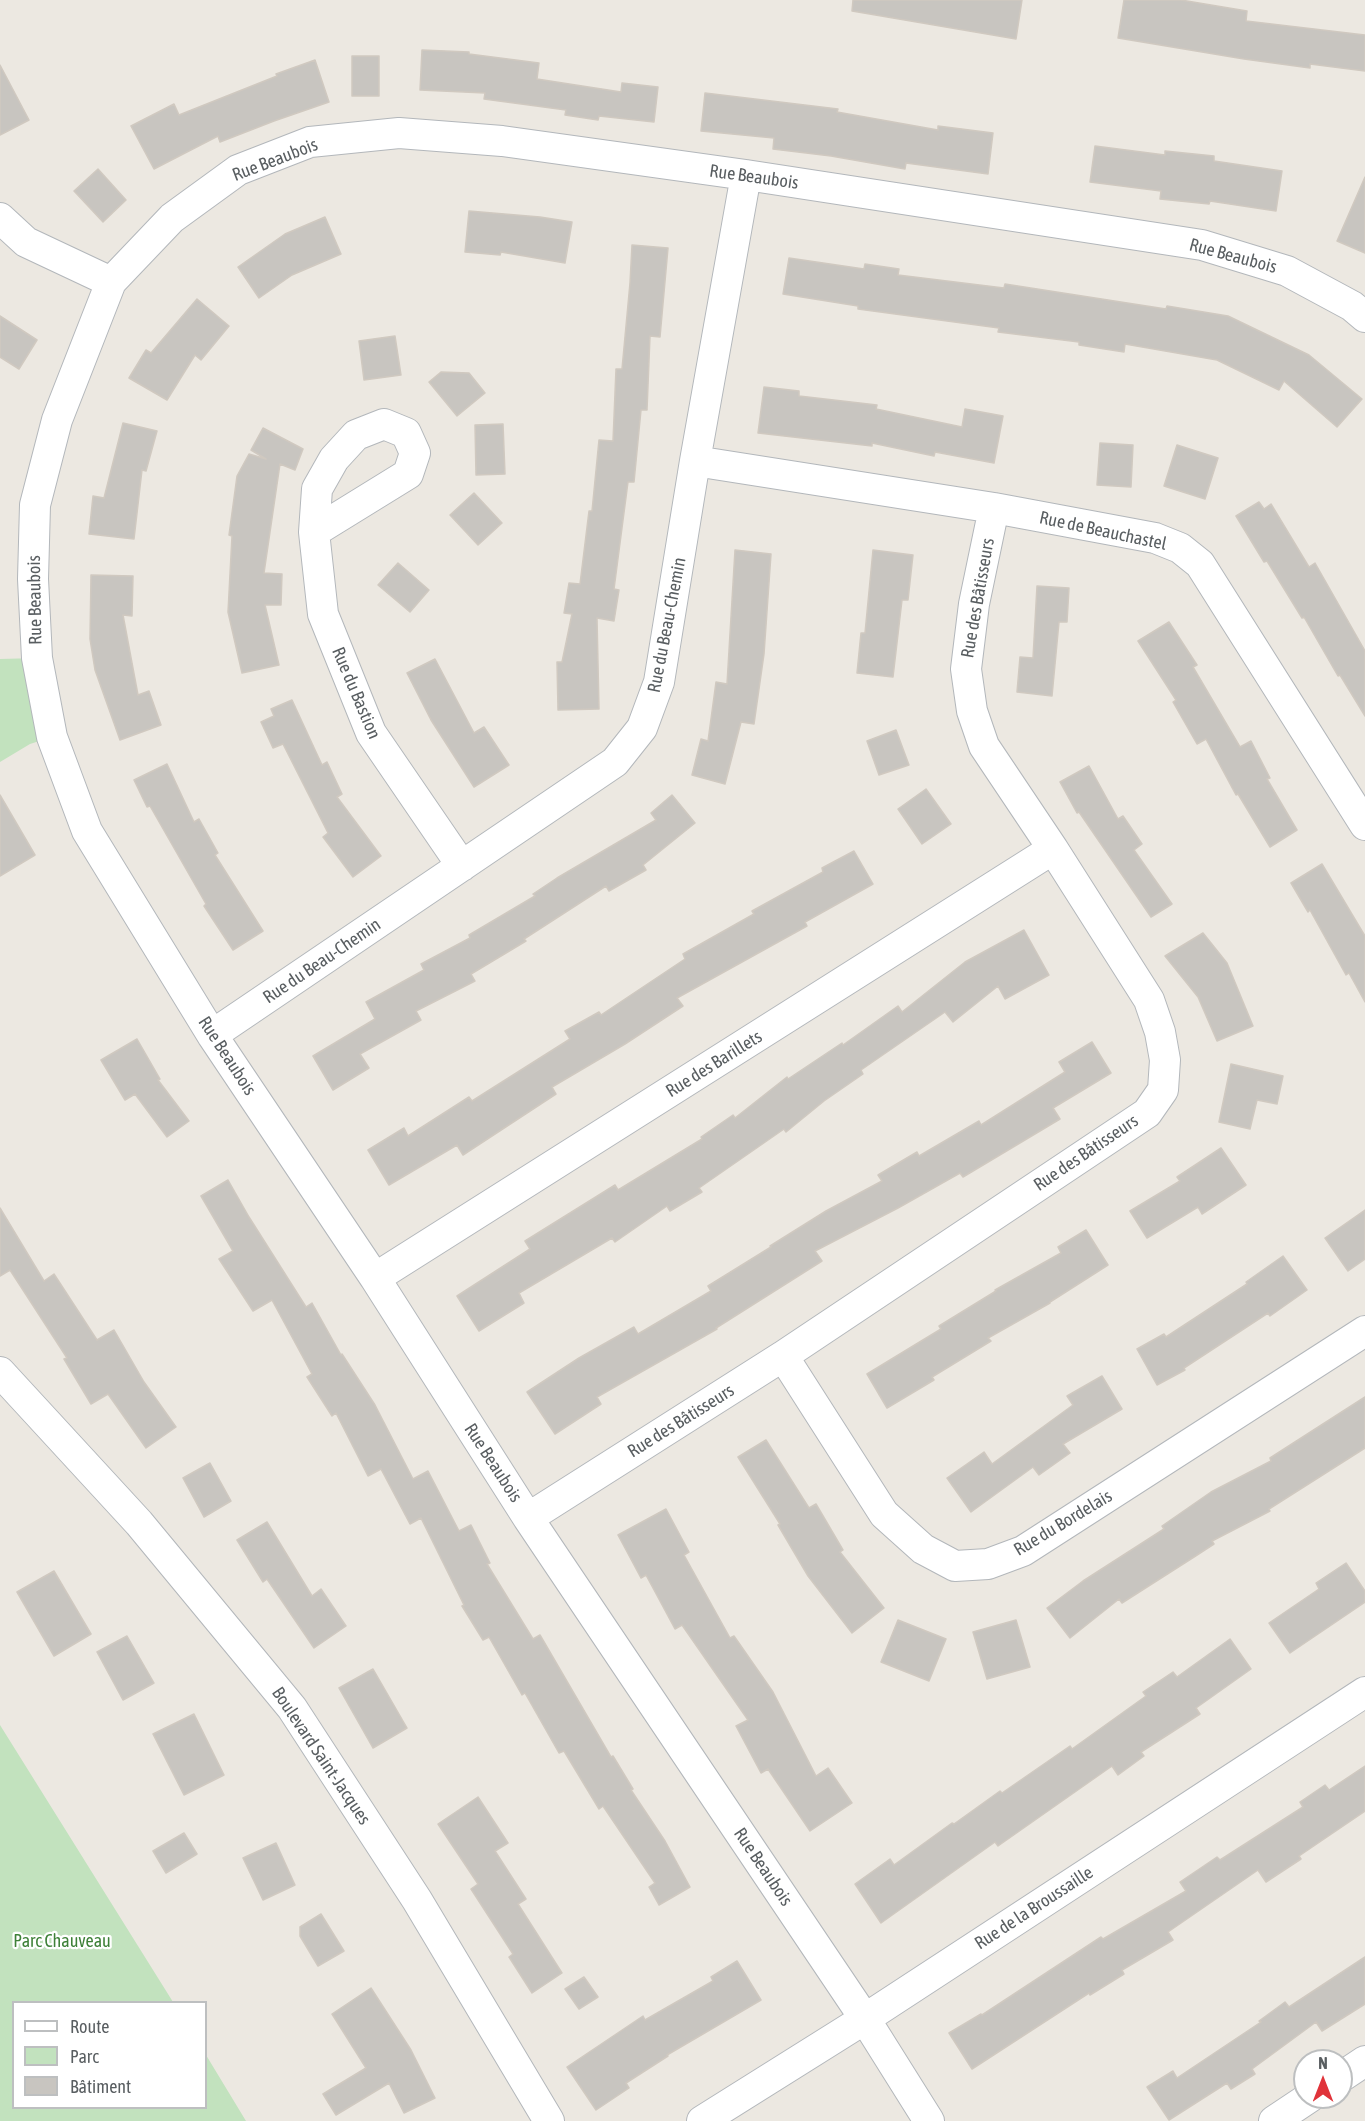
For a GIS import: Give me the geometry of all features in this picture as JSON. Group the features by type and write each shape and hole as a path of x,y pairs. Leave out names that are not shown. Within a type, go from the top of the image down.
{"street":[{"name":"Rue Beaubois","path":"929,2121 865,2019 528,1518 375,1278 212,1035 87,831 52,737 37,658 33,579 35,505 57,420 111,282 171,218 238,170 310,142 399,133 502,141 746,175 1202,245 1287,271 1352,306 1365,317"},
{"name":"Rue du Beau-Chemin","path":"212,1035 615,762 642,728 659,682 695,461 746,175"},
{"path":"0,218 26,242 111,282"},
{"name":"Rue de Beauchastel","path":"695,461 994,508 1155,538 1180,548 1200,564 1365,825"},
{"name":"Rue des Bâtisseurs","path":"528,1518 783,1356 1147,1113 1163,1090 1165,1060 1161,1032 1149,1000 984,746 972,711 966,669 974,604 994,508"},
{"name":"Rue du Bastion","path":"314,532 323,614 371,733 462,866"},
{"name":"Rue des Barillets","path":"375,1278 1053,849"},
{"name":"Rue du Bordelais","path":"783,1356 884,1514 923,1549 955,1566 988,1564 1023,1551 1365,1331"},
{"name":"Boulevard Saint-Jacques","path":"0,1372 139,1523 292,1708 417,1900 549,2121"},
{"name":"Rue de la Broussaille","path":"702,2121 865,2019 1365,1692"},
{"path":"1274,2121 1293,2109"}],"green space":[{"path":"37,658 52,737 30,744 0,762 0,659"},
{"name":"Parc Chauveau","path":"0,1725 172,2001 12,2001 12,2109 207,2109 207,2057 246,2121 0,2121"}],"building":[{"path":"853,0 1022,0 1016,39 852,11"},
{"path":"1124,0 1181,0 1247,11 1246,21 1365,35 1365,71 1310,64 1310,68 1118,38"},
{"path":"422,50 469,52 469,54 539,63 537,79 621,92 622,83 658,87 654,122 599,116 598,120 565,115 566,110 484,99 485,93 420,90"},
{"path":"352,56 379,56 379,96 352,96"},
{"path":"315,60 329,102 220,142 218,136 154,169 131,126 174,104 179,115"},
{"path":"0,65 29,120 0,135"},
{"path":"705,93 838,109 837,112 938,130 938,126 993,133 988,174 906,163 905,169 773,149 774,138 701,131"},
{"path":"1095,146 1165,155 1165,151 1214,156 1214,161 1282,171 1276,211 1210,201 1209,204 1160,199 1161,191 1090,182"},
{"path":"98,169 126,200 103,222 74,191"},
{"path":"1365,177 1365,253 1337,241"},
{"path":"469,211 572,222 565,263 501,252 500,255 465,252"},
{"path":"325,217 341,254 292,275 259,298 238,267 285,234"},
{"path":"632,245 668,248 660,337 650,336 647,410 641,410 634,482 628,482 614,589 619,590 614,621 597,618 599,709 558,710 557,662 562,662 572,614 564,613 569,583 580,584 589,511 592,511 599,440 613,441 616,369 622,369"},
{"path":"789,258 864,269 865,264 899,269 898,275 1004,288 1005,284 1166,309 1167,306 1228,316 1309,355 1362,399 1337,427 1284,381 1279,390 1217,360 1125,344 1124,352 1079,345 1079,342 998,332 999,328 858,309 858,306 783,294"},
{"path":"197,299 229,326 201,360 195,355 167,400 129,378 146,350 151,353"},
{"path":"0,316 37,340 19,369 0,357"},
{"path":"395,336 401,375 364,380 359,341"},
{"path":"441,372 469,373 485,393 457,416 429,382"},
{"path":"764,387 799,391 799,396 877,405 876,409 962,427 965,409 1003,416 994,463 935,452 934,456 872,443 872,446 758,433"},
{"path":"123,423 157,431 146,471 142,470 134,539 89,534 93,496 104,498"},
{"path":"503,424 505,474 476,475 475,425"},
{"path":"263,428 303,449 295,470 280,464 264,573 282,574 281,605 265,605 279,665 242,673 228,612 232,536 229,535 237,476 249,454 266,459 251,450"},
{"path":"1100,443 1133,445 1131,487 1097,485"},
{"path":"1177,445 1218,458 1205,499 1164,486"},
{"path":"474,493 502,523 478,545 450,515"},
{"path":"1259,502 1264,509 1271,504 1309,567 1315,563 1365,651 1365,716 1340,675 1338,676 1304,617 1302,618 1267,561 1264,562 1236,516"},
{"path":"735,550 771,554 764,654 754,724 741,722 725,784 692,775 701,739 708,741 716,682 727,684"},
{"path":"873,550 913,555 908,600 902,600 893,677 857,673 861,633 865,633"},
{"path":"398,563 429,590 410,612 378,585"},
{"path":"91,575 133,576 132,616 123,615 138,695 149,691 161,725 120,740 95,670 90,639"},
{"path":"1037,586 1069,588 1067,622 1059,622 1052,696 1017,692 1020,657 1033,658"},
{"path":"1169,622 1197,665 1193,667 1240,747 1251,741 1270,778 1267,779 1297,830 1270,847 1238,794 1236,795 1206,739 1197,744 1173,702 1176,700 1138,641"},
{"path":"435,659 474,733 484,727 509,765 474,787 431,720 407,673"},
{"path":"292,700 322,765 327,762 342,794 337,797 381,856 353,877 323,837 328,833 283,744 273,748 261,722 274,716 271,709"},
{"path":"896,730 909,765 879,775 867,741"},
{"path":"167,764 194,822 199,819 218,853 215,855 263,931 233,950 204,906 206,904 150,806 147,807 134,780"},
{"path":"1089,766 1118,819 1123,816 1142,844 1134,850 1172,904 1151,917 1079,812 1077,813 1060,782"},
{"path":"926,789 951,824 922,844 898,809"},
{"path":"0,795 35,855 0,876"},
{"path":"672,795 695,823 643,865 646,870 609,891 606,886 524,939 526,941 471,974 475,981 416,1011 421,1020 360,1054 369,1068 333,1090 313,1056 375,1019 366,1002 424,970 421,964 470,938 469,935 535,896 533,894 557,878 656,820 651,813"},
{"path":"854,851 873,884 805,922 807,926 677,998 683,1006 625,1044 552,1087 556,1094 463,1155 457,1145 389,1185 368,1150 404,1128 408,1136 469,1097 472,1101 570,1039 565,1031 599,1012 601,1015 685,959 683,954 754,914 752,911 823,872 822,868"},
{"path":"1322,864 1365,936 1365,1002 1349,973 1346,975 1310,910 1308,912 1291,883"},
{"path":"1024,930 1049,975 1005,999 998,986 953,1022 945,1012 861,1070 863,1074 824,1101 786,1132 784,1129 699,1188 702,1192 670,1211 667,1206 615,1242 612,1238 519,1293 524,1303 479,1331 457,1296 530,1249 525,1241 615,1185 618,1190 702,1139 701,1137 733,1115 735,1118 787,1077 788,1079 842,1043 843,1045 898,1006 902,1012 965,962"},
{"path":"1203,933 1227,963 1253,1026 1217,1041 1198,997 1165,956"},
{"path":"137,1039 160,1079 158,1080 189,1121 167,1137 135,1094 125,1100 101,1060"},
{"path":"1092,1042 1111,1073 1053,1108 1060,1119 963,1177 960,1173 815,1251 822,1261 717,1329 597,1397 601,1404 555,1434 527,1392 579,1358 634,1327 638,1334 711,1291 708,1286 826,1211 882,1181 878,1175 917,1152 919,1156 979,1121 981,1125 1065,1072 1059,1062"},
{"path":"1231,1064 1283,1076 1277,1104 1257,1100 1250,1129 1219,1122"},
{"path":"1221,1148 1246,1185 1202,1214 1198,1207 1147,1238 1130,1211 1180,1181 1177,1177"},
{"path":"228,1180 306,1307 312,1303 341,1355 375,1405 413,1479 428,1471 459,1531 471,1525 490,1563 487,1564 533,1639 540,1635 611,1757 613,1756 633,1789 631,1790 665,1841 690,1887 659,1905 649,1887 655,1883 603,1806 599,1809 564,1751 559,1753 525,1693 522,1695 489,1637 483,1640 462,1606 464,1605 421,1518 410,1524 381,1469 368,1476 336,1413 332,1416 307,1377 312,1374 272,1300 253,1311 219,1259 233,1251 201,1196"},
{"path":"0,1208 44,1281 54,1274 97,1340 114,1330 144,1382 176,1427 146,1448 108,1394 91,1404 64,1359 67,1358 10,1270 0,1276"},
{"path":"1365,1210 1365,1259 1348,1271 1325,1238"},
{"path":"1086,1230 1108,1265 1050,1303 988,1338 991,1341 932,1377 934,1380 887,1408 867,1374 941,1329 939,1326 995,1290 1061,1253 1058,1247"},
{"path":"1283,1256 1307,1290 1270,1316 1268,1313 1184,1368 1185,1370 1157,1385 1137,1349 1164,1334 1166,1337 1247,1284 1246,1282"},
{"path":"1102,1376 1122,1409 1063,1444 1070,1453 1039,1475 1033,1467 971,1512 947,1478 984,1452 992,1464 1073,1405 1067,1396"},
{"path":"1365,1397 1365,1448 1269,1509 1270,1511 1212,1541 1214,1544 1122,1603 1119,1599 1070,1638 1047,1608 1083,1581 1164,1529 1162,1526 1211,1492 1271,1461 1270,1458"},
{"path":"766,1440 809,1508 816,1504 843,1550 840,1552 884,1608 852,1633 808,1576 778,1525 780,1524 738,1457"},
{"path":"210,1463 231,1501 204,1517 183,1478"},
{"path":"666,1509 689,1552 684,1555 730,1638 734,1636 773,1692 816,1776 828,1768 852,1803 810,1831 768,1769 761,1773 736,1726 748,1720 682,1625 675,1629 646,1575 641,1578 618,1535"},
{"path":"267,1522 312,1596 321,1589 346,1626 314,1648 267,1579 263,1582 237,1540"},
{"path":"1346,1563 1365,1591 1365,1602 1290,1653 1269,1623 1319,1589 1316,1583"},
{"path":"54,1571 91,1634 54,1656 17,1592"},
{"path":"898,1620 946,1639 929,1681 881,1662"},
{"path":"1016,1620 1030,1667 987,1679 973,1632"},
{"path":"127,1636 154,1683 123,1700 97,1652"},
{"path":"1230,1639 1251,1669 1196,1708 1200,1714 1141,1752 1144,1756 1118,1775 1112,1766 998,1846 995,1842 881,1923 855,1884 890,1859 894,1865 1000,1791 1002,1793 1070,1746 1072,1749 1146,1696 1143,1692 1173,1672 1177,1677"},
{"path":"373,1669 407,1728 373,1748 339,1688"},
{"path":"194,1714 224,1775 184,1795 153,1734"},
{"path":"1365,1766 1365,1811 1299,1856 1301,1859 1266,1882 1258,1870 1168,1932 1173,1940 1122,1970 1124,1974 1090,1995 1089,1993 972,2069 949,2033 982,2015 1101,1937 1103,1939 1186,1891 1180,1882 1217,1857 1220,1860 1303,1807 1300,1802 1325,1785 1329,1790"},
{"path":"478,1797 508,1843 495,1851 526,1899 518,1904 562,1973 532,1993 509,1957 513,1954 471,1889 478,1884 438,1824"},
{"path":"184,1833 197,1854 166,1873 153,1851"},
{"path":"276,1843 295,1885 263,1900 243,1858"},
{"path":"321,1914 344,1951 318,1966 300,1936 300,1927"},
{"path":"1365,1957 1365,2004 1322,2031 1316,2022 1252,2069 1255,2074 1231,2089 1227,2083 1169,2120 1147,2087 1173,2071 1177,2078 1261,2022 1259,2021 1285,2002 1289,2007"},
{"path":"737,1961 761,2000 667,2055 626,2083 629,2088 596,2110 567,2067 643,2016 645,2020 713,1981 711,1977"},
{"path":"584,1977 598,1997 579,2009 565,1989"},
{"path":"371,1988 411,2050 435,2098 404,2113 389,2083 336,2115 323,2094 366,2068 332,2014"}]}
